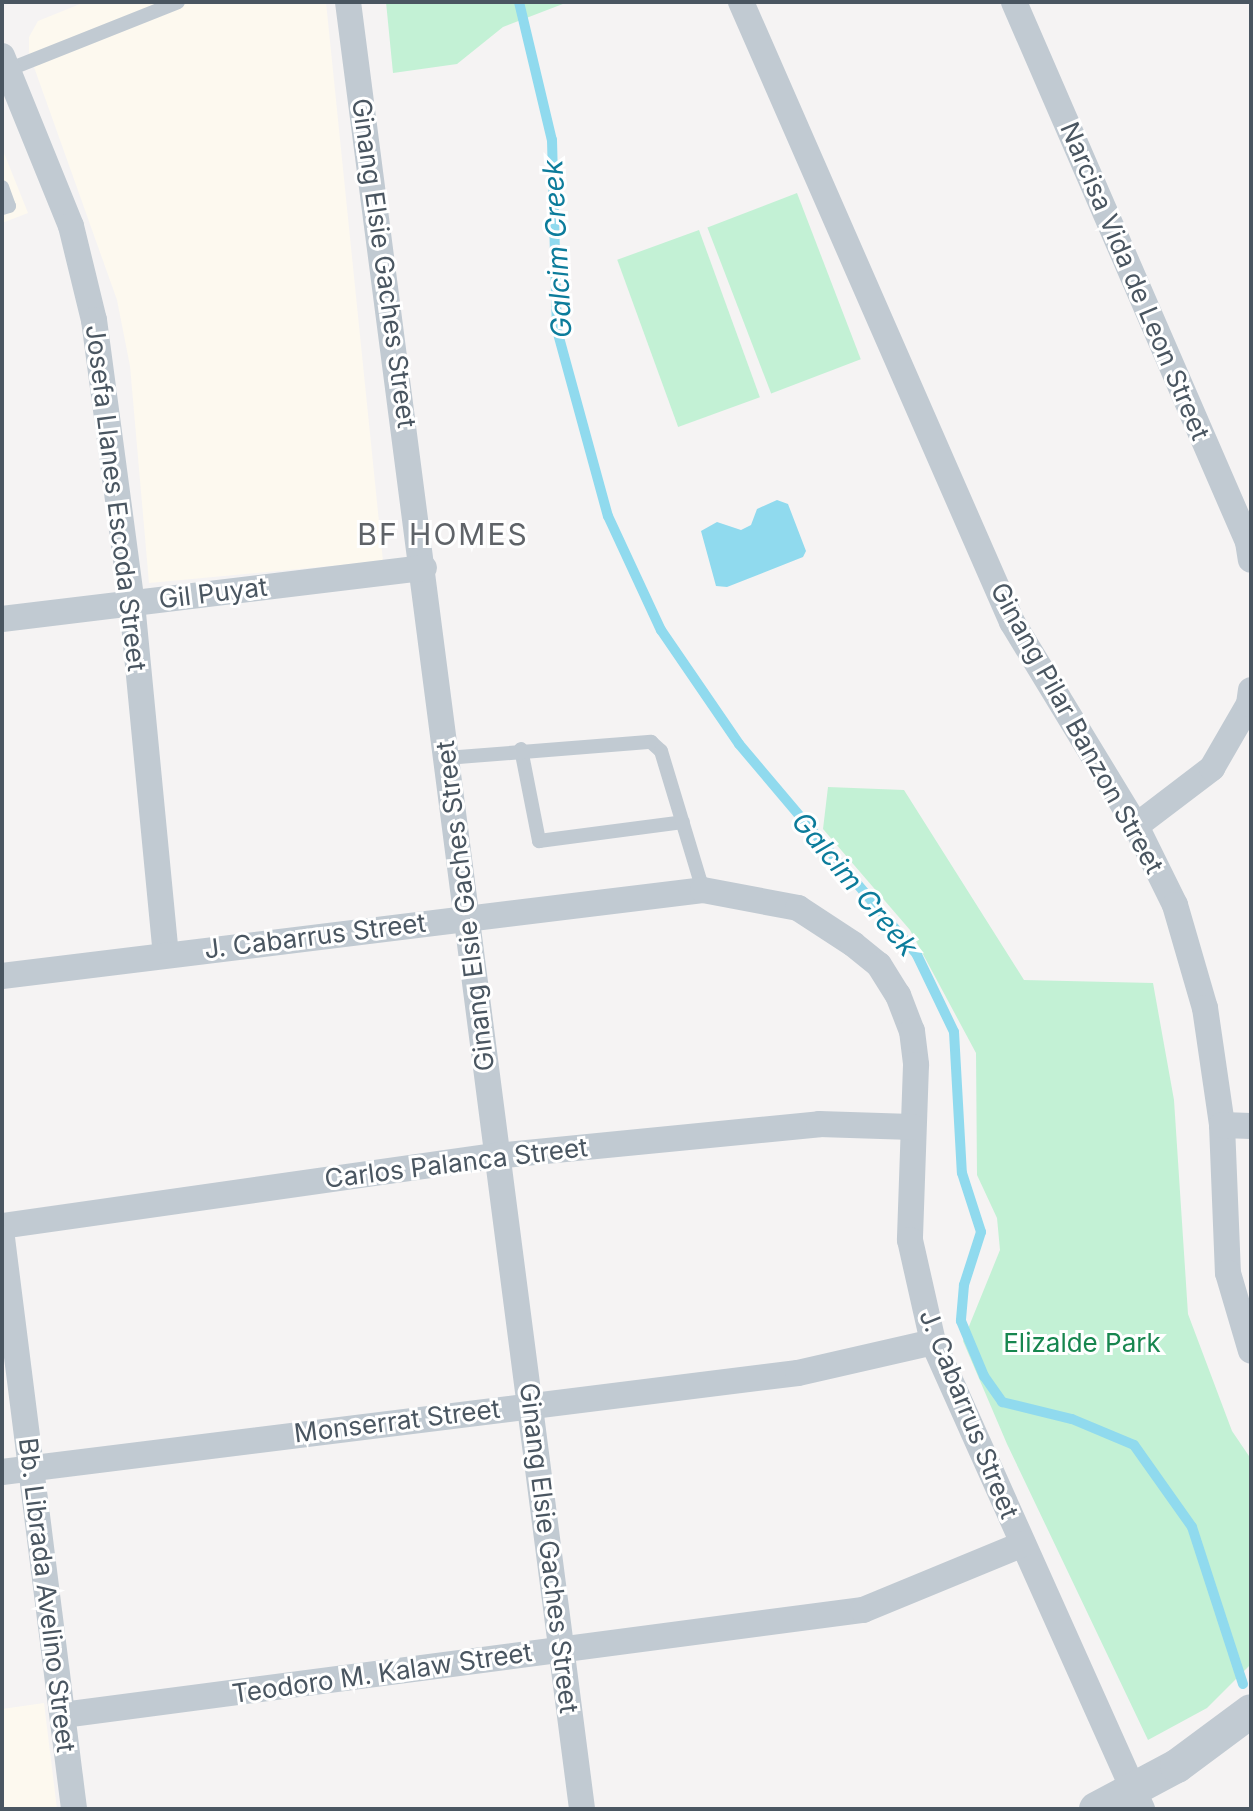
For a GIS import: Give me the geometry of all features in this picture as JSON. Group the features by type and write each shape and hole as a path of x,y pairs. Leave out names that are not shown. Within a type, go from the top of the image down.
{"street":[{"name":"Ginang Elsie Gaches Street","path":"348,2 424,568 495,1156 532,1404 582,1809"},
{"name":"Ginang Pilar Banzon Street","path":"741,2 1012,622 1136,826 1175,905 1196,967 1222,1125 1228,1273 1251,1351"},
{"name":"Narcisa Vida de Leon Street","path":"1014,2 1248,542 1251,560"},
{"name":"Josefa Llanes Escoda Street","path":"4,66 71,226 94,320 132,603 166,954"},
{"name":"Gil Puyat","path":"2,619 424,568"},
{"path":"1136,826 1212,768 1249,704 1251,690"},
{"name":"J. Cabarrus Street","path":"2,976 703,890 798,908 879,965 898,995 912,1031 916,1065 910,1240 933,1342 1137,1800"},
{"name":"Carlos Palanca Street","path":"2,1226 495,1156 819,1124 912,1127"},
{"path":"1222,1125 1251,1126"},
{"name":"Bb. Librada Avelino Street","path":"2,1238 74,1809"},
{"name":"Monserrat Street","path":"2,1472 829,1369 933,1342"},
{"name":"Teodoro M. Kalaw Street","path":"63,1715 863,1610 1023,1544"},
{"path":"1096,1809 1137,1800 1251,1711"}],"lane":[{"path":"4,66 178,2"},
{"path":"2,187 9,206 2,208"},
{"path":"446,758 521,749 651,742 661,751 703,890"},
{"path":"521,749 539,841 683,822"}],"shaded area":[{"path":"85,2 326,2 383,561 149,583 130,366 117,300 29,53 29,37 38,21"},
{"path":"2,148 28,213 2,223"},
{"path":"44,1703 57,1809 2,1809 2,1709"}],"green space":[{"path":"386,2 568,2 503,27 457,64 393,73"},
{"path":"797,193 861,359 771,394 707,227"},
{"path":"699,230 760,397 678,427 617,260"},
{"name":"Elizalde Park","path":"828,787 904,790 1024,980 1153,983 1174,1100 1188,1314 1232,1431 1251,1459 1251,1664 1207,1708 1148,1740 1007,1444 963,1341 1000,1250 997,1218 977,1175 976,1053 910,930 823,829"}],"water":[{"path":"777,500 788,504 806,551 803,557 727,587 716,586 701,531 717,522 741,530 751,525 757,509"}],"waterway":[{"name":"Galcim Creek","path":"519,2 552,140 557,330 608,516 661,630 739,744 917,955 954,1032 962,1173 981,1232 964,1285 961,1321 984,1376 1002,1402 1072,1419 1134,1445 1192,1527 1243,1684"}],"district":[{"name":"BF HOMES","path":"443,534"}]}
